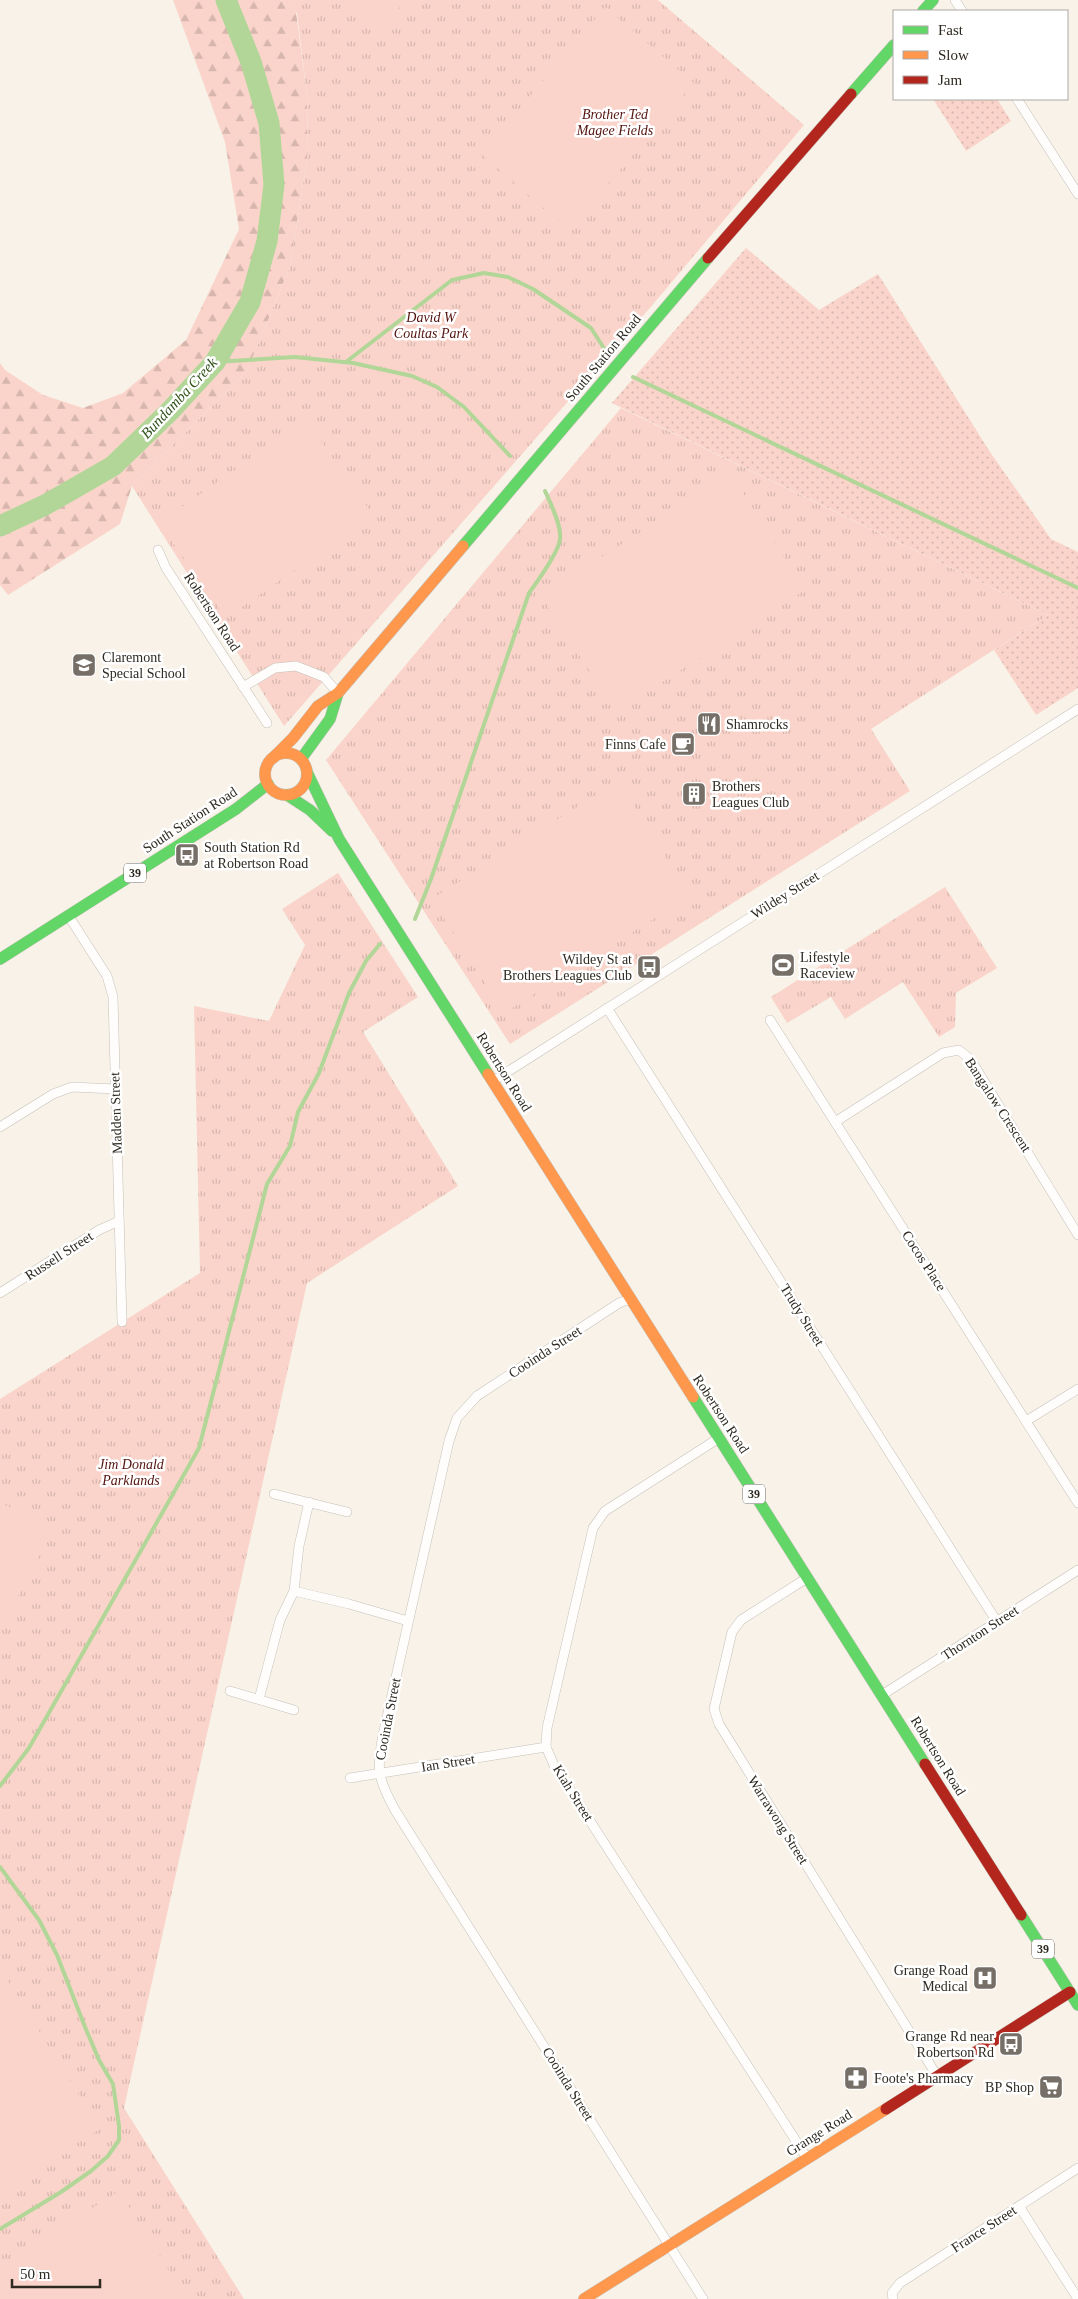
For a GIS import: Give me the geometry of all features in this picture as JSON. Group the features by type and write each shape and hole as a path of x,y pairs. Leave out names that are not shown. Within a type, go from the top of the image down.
{"main road":[{"path":"924,10 933,0"},
{"name":"South Station Road","path":"273,758 293,738 318,706 338,693 708,258 893,46"},
{"name":"South Station Road","path":"300,759 330,719 338,693"},
{"path":"268,784 265,770 273,758 287,753 300,759"},
{"name":"39","path":"300,759 307,772"},
{"path":"287,795 294,794 304,785 307,772"},
{"name":"Robertson Road","path":"307,772 339,839 1078,2005"},
{"name":"South Station Road","path":"0,959 236,809 268,784"},
{"name":"39","path":"268,784 279,794 287,795"},
{"name":"Robertson Road","path":"287,795 310,810 339,839"},
{"name":"Grange Road","path":"584,2299 1070,1992"}],"street":[{"path":"1018,100 1078,194"},
{"name":"Robertson Road","path":"158,550 166,568 267,724"},
{"path":"243,688 275,668 296,666 324,677 338,693"},
{"name":"Wildey Street","path":"493,1081 1078,709"},
{"name":"Madden Street","path":"68,915 107,976 113,997 122,1322"},
{"name":"Trudy Street","path":"607,1008 997,1622"},
{"name":"Cocos Place","path":"770,1020 1078,1503"},
{"name":"Bangalow Crescent","path":"835,1122 943,1053 959,1050 971,1060 1074,1222 1078,1235"},
{"path":"0,1127 53,1094 72,1087 115,1089"},
{"name":"Russell Street","path":"0,1293 99,1230 119,1221"},
{"name":"Cooinda Street","path":"630,1299 619,1304 477,1396 457,1418 449,1441 382,1735 378,1759 378,1774 395,1810 704,2299"},
{"path":"1026,1422 1078,1389"},
{"name":"Kiah Street","path":"719,1438 605,1511 593,1528 546,1728 546,1747 554,1765 807,2158"},
{"path":"274,1494 347,1512"},
{"path":"259,1699 280,1620 294,1591 299,1546 309,1502"},
{"name":"Thornton Street","path":"882,1695 1078,1570"},
{"name":"Warrawong Street","path":"807,1578 741,1620 732,1632 714,1709 718,1724 937,2076"},
{"path":"294,1591 408,1621"},
{"path":"230,1691 294,1710"},
{"name":"Ian Street","path":"350,1778 546,1747"},
{"name":"France Street","path":"893,2296 900,2283 1078,2168"},
{"path":"1019,2206 1078,2299"}],"green space":[{"path":"173,0 281,0 296,12 307,95 308,153 290,267 247,371 132,486 120,524 8,595 0,585 0,363 5,370 43,395 83,408 123,393 186,340 239,229 225,142"},
{"name":"David W Coultas Park","path":"281,0 658,0 804,125 649,309 284,726 132,486 247,371 290,267 308,153 307,95 297,13"},
{"path":"338,0 406,0 376,34"},
{"name":"Brother Ted Magee Fields","path":"605,7 694,83 569,230 481,154"},
{"path":"934,100 998,100 1011,121 966,151"},
{"path":"746,248 819,310 878,274 990,452 1051,539 1078,552 1078,688 1036,715 994,650 1048,615 612,403"},
{"path":"621,408 1048,615 871,729 910,791 510,1044 326,760"},
{"path":"306,420 373,515 226,618 159,523"},
{"path":"731,474 805,590 616,712 541,596"},
{"path":"618,781 690,896 504,1013 432,899"},
{"name":"Jim Donald Parklands","path":"338,873 418,997 363,1032 458,1186 307,1283 124,2108 244,2299 0,2299 0,1399 200,1273 194,1006 269,1021 305,945 282,909"},
{"path":"945,887 997,968 956,993 955,1027 939,1037 903,982 845,1019 831,997 787,1023 771,997"},
{"path":"0,1502 53,1530 0,1631"},
{"path":"0,1968 100,2129 0,2190"},
{"path":"119,2191 187,2299 0,2299 0,2266"}],"waterway":[{"name":"Bundamba Creek","path":"0,526 45,505 113,466 170,411 215,362 250,302 267,241 274,185 269,123 251,62 226,0"},
{"path":"346,362 452,280 484,273 508,277 533,289 591,328 607,353"},
{"path":"215,362 295,357 353,363 412,376 437,387 464,407 510,456"},
{"path":"633,377 1078,588"},
{"path":"415,919 431,879 529,593 559,545 559,528 545,491"},
{"path":"0,1786 29,1748 199,1448 267,1184 290,1146 298,1112 319,1073 349,993 366,961 380,944"},
{"path":"0,1867 39,1920 57,1955 99,2060 113,2084 119,2126 119,2140 108,2156 91,2171 61,2192 0,2229"}],"traffic: fast":[{"path":"924,10 933,0"},
{"path":"851,94 893,46"},
{"path":"463,546 708,258"},
{"path":"301,759 330,719 338,693"},
{"path":"307,772 339,839 488,1074"},
{"path":"0,959 236,809 268,784"},
{"path":"287,795 310,810 332,831"},
{"path":"693,1397 925,1764"},
{"path":"1021,1915 1078,2005"}],"traffic: slow":[{"path":"273,758 293,738 318,706 338,693 463,546"},
{"path":"286,753 301,759 307,774 301,789 286,795 271,789 265,774 271,759 286,753"},
{"path":"488,1074 693,1397"},
{"path":"584,2299 886,2109"}],"traffic: jam":[{"path":"708,258 851,94"},
{"path":"925,1764 1021,1915"},
{"path":"886,2109 1070,1992"}],"place":[{"name":"Claremont Special School","path":"84,665"},
{"name":"Shamrocks","path":"709,724"},
{"name":"Finns Cafe","path":"683,744"},
{"name":"Brothers Leagues Club","path":"694,794"},
{"name":"South Station Rd at Robertson Road","path":"187,855"},
{"name":"Lifestyle Raceview","path":"783,965"},
{"name":"Wildey St at Brothers Leagues Club","path":"649,967"},
{"name":"Grange Road Medical","path":"985,1978"},
{"name":"Grange Rd near Robertson Rd","path":"1011,2044"},
{"name":"Foote's Pharmacy","path":"856,2078"},
{"name":"BP Shop","path":"1051,2087"}]}
